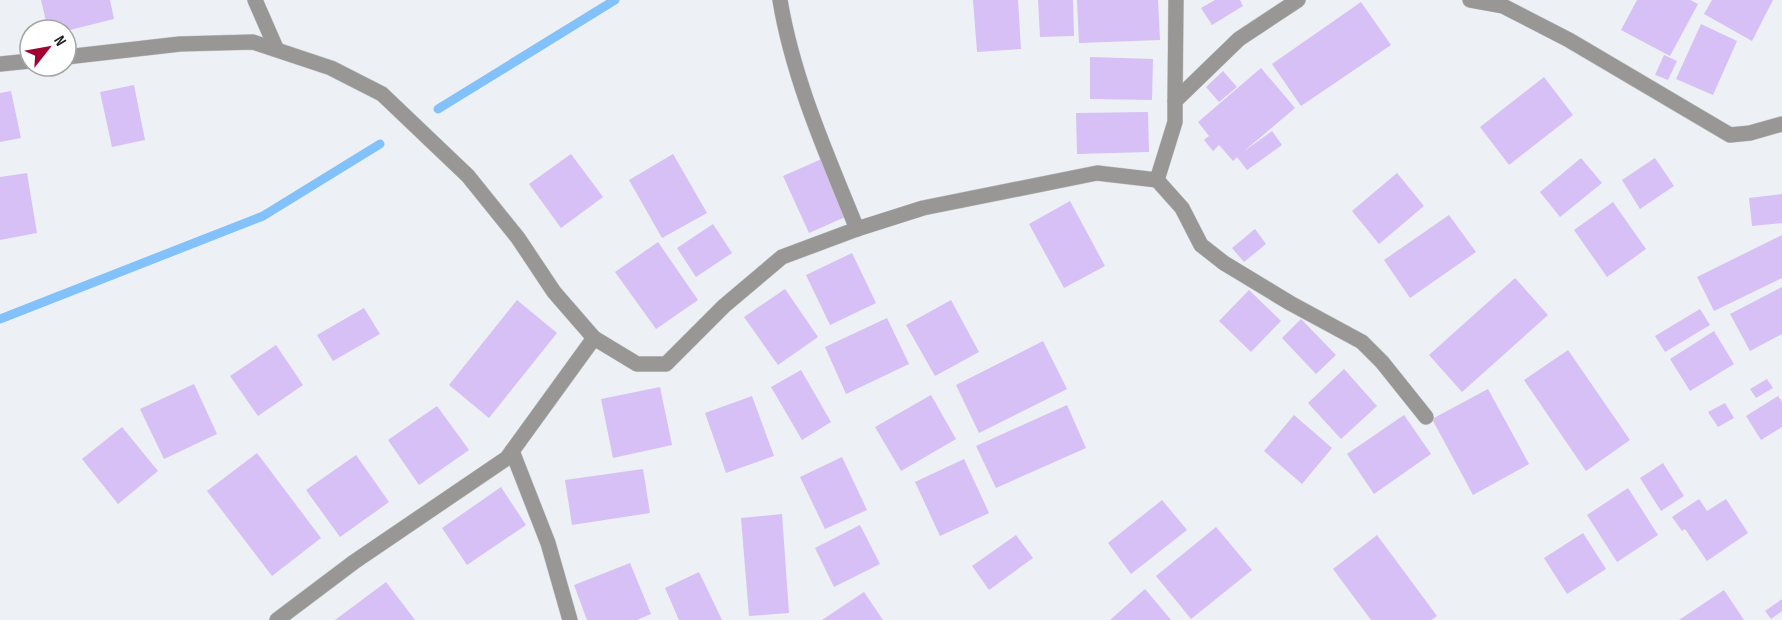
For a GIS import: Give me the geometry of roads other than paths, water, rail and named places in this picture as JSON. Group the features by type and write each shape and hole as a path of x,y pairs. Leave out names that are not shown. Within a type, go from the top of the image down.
{"street":[{"path":"255,0 276,48"},
{"path":"780,0 783,21 816,128 857,229"},
{"path":"1157,180 1175,122 1176,0"},
{"path":"1175,101 1239,39 1298,0"},
{"path":"1470,0 1503,6 1569,40 1730,135 1750,133 1782,124"},
{"path":"78,56 180,44 253,42 331,68 382,94 468,176 518,238 554,292 594,338 637,364 666,364 724,306 782,257 857,229 923,208 1097,173 1157,180 1182,208 1201,245 1252,280 1362,342 1382,362 1426,417"},
{"path":"0,64 18,62"},
{"path":"277,620 354,562 507,458 594,338"},
{"path":"512,451 548,543 570,620"}],"waterway":[{"path":"438,109 615,0"},
{"path":"0,319 263,216 380,144"}]}
